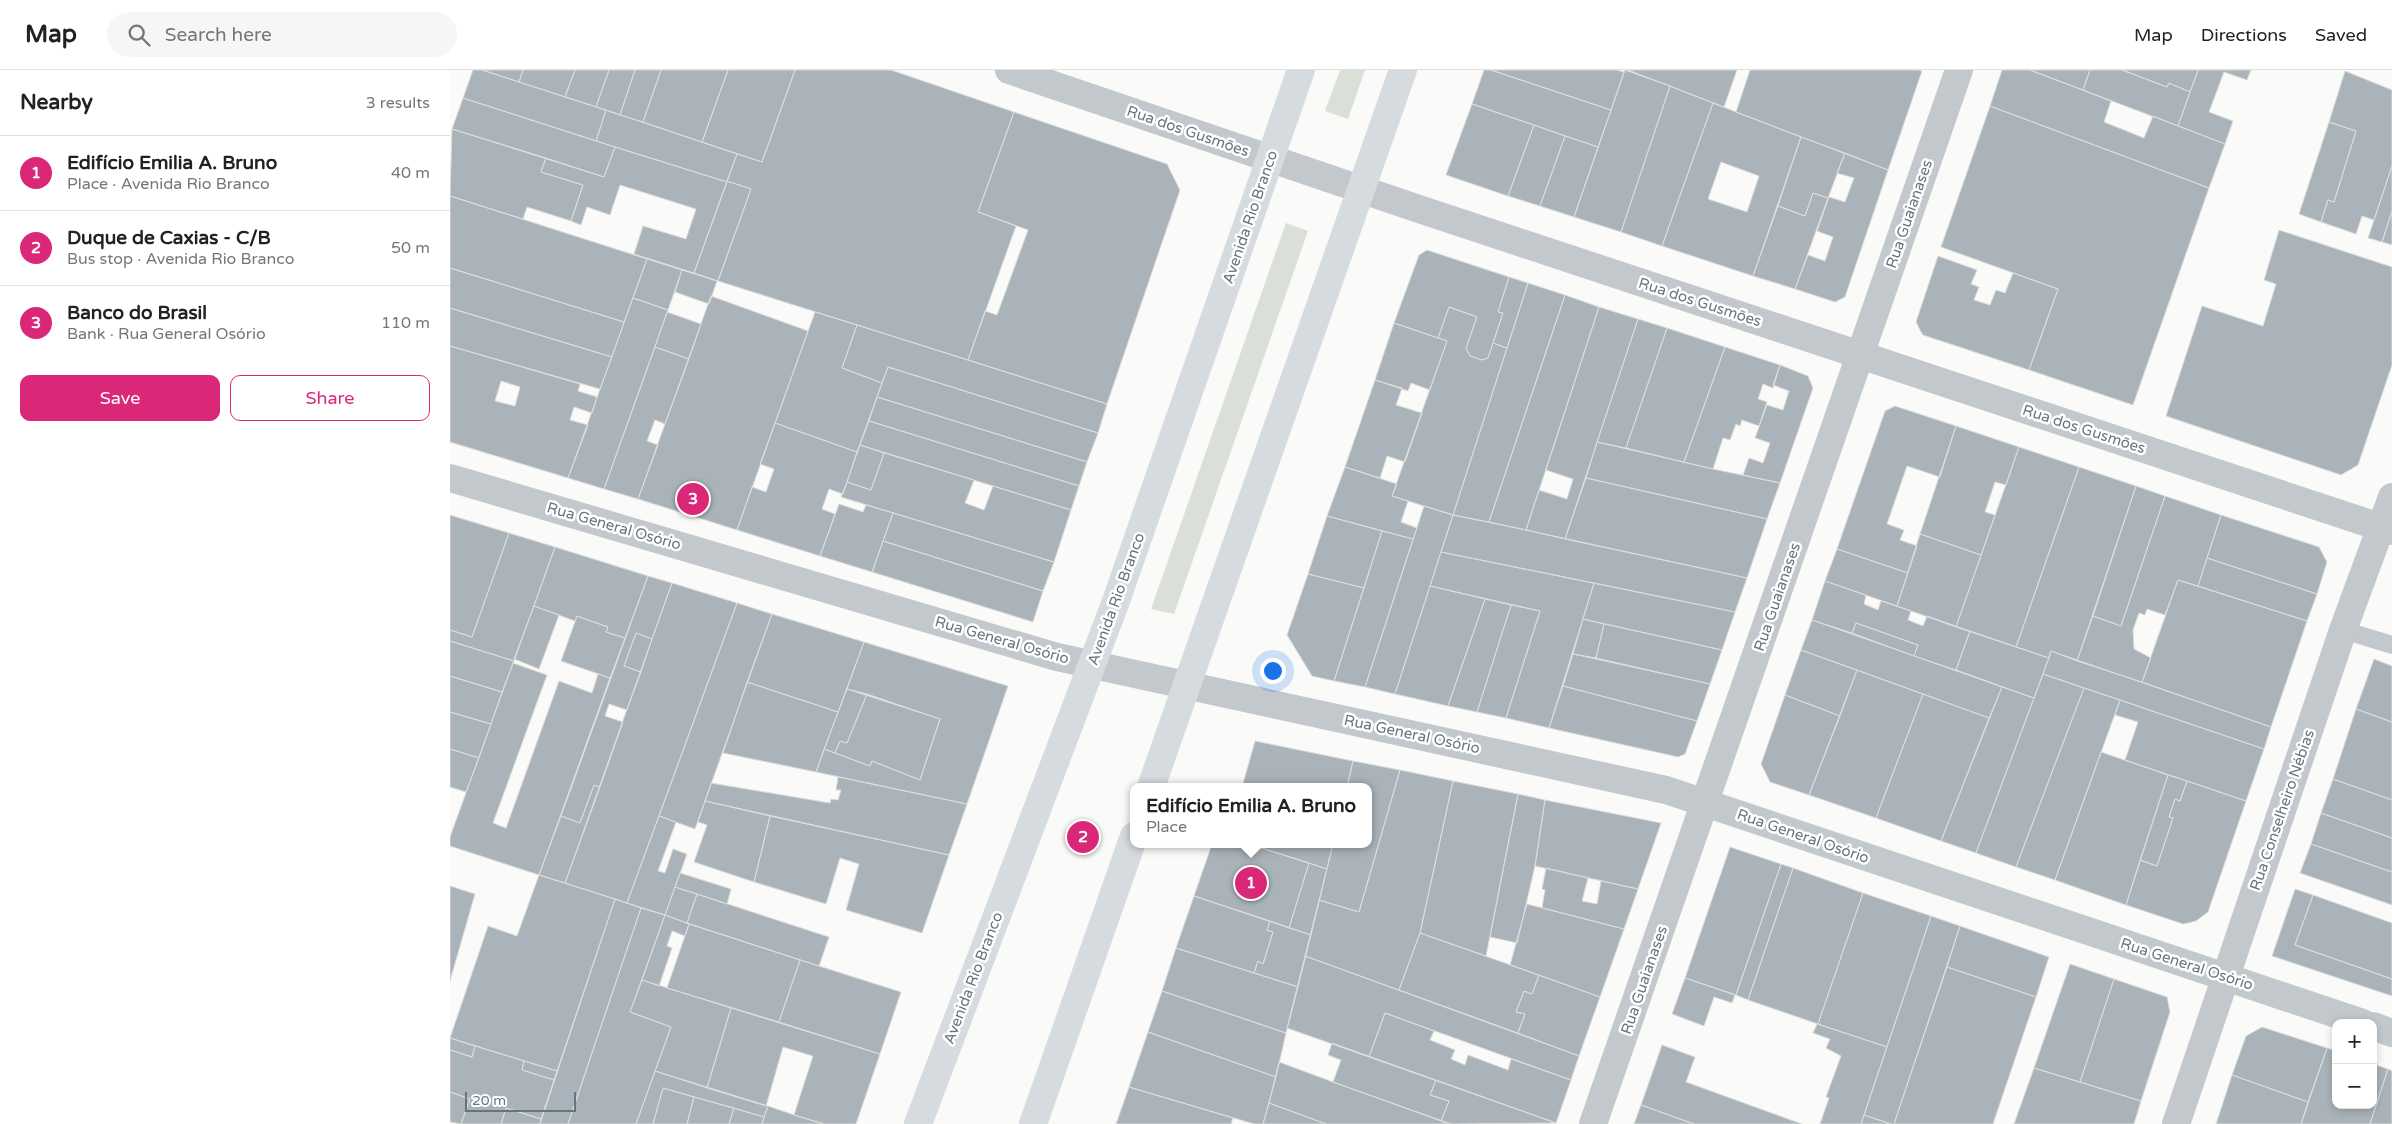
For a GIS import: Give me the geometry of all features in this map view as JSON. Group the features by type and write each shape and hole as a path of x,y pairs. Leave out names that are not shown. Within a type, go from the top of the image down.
{"main road":[{"name":"Avenida Rio Branco","path":"918,1124 1092,664 1301,70"},
{"path":"1152,783 1403,70"},
{"path":"1034,1124 1130,848"}],"street":[{"name":"Rua dos Gusmões","path":"1009,70 1361,190 2387,529"},
{"name":"Rua Guaianases","path":"1593,1124 1959,70"},
{"name":"Rua General Osório","path":"450,478 1057,657 1666,790 2351,1019"},
{"name":"Rua Conselheiro Nébias","path":"2176,1124 2343,630 2387,529 2392,497"},
{"path":"2377,1027 2392,1033"}],"lane":[{"path":"2343,630 2392,645"}],"shaded area":[{"path":"1340,70 1365,70 1348,119 1325,111"},
{"path":"1286,223 1308,231 1174,614 1151,609"}],"building":[{"path":"473,70 482,70 606,110 596,141 463,98"},
{"path":"482,70 523,70 519,82"},
{"path":"523,70 575,70 565,97 519,82"},
{"path":"575,70 609,70 596,107 565,97"},
{"path":"609,70 635,70 620,115 596,107"},
{"path":"635,70 661,70 643,122 620,115"},
{"path":"661,70 728,70 702,142 643,122"},
{"path":"728,70 795,70 762,162 702,142"},
{"path":"795,70 891,70 1014,112 978,212 1016,226 968,360 718,281 751,189 727,181 737,154 762,162"},
{"path":"1484,70 1491,70 1611,110 1598,147 1472,104"},
{"path":"1491,70 1617,70 1624,72 1611,110"},
{"path":"1625,70 1670,86 1621,232 1574,217"},
{"path":"1628,70 1737,70 1724,107"},
{"path":"1750,70 1922,71 1888,170 1736,112"},
{"path":"2002,70 2030,70 2111,101 2104,122 2144,138 2153,116 2225,144 2209,188 1990,106"},
{"path":"2030,70 2090,70 2083,90"},
{"path":"2090,70 2122,70 2167,87 2169,83 2190,92 2178,126 2083,90"},
{"path":"2122,70 2198,70 2190,92 2169,83 2167,87"},
{"path":"2198,70 2251,70 2247,80 2224,72 2209,112 2233,121 2225,144 2178,126"},
{"path":"2345,71 2392,90 2392,166 2374,220 2362,216 2356,234 2321,222 2328,200 2334,202 2356,131 2329,122"},
{"path":"1670,86 1713,103 1662,246 1621,232"},
{"path":"463,98 615,147 604,177 452,129"},
{"path":"1713,103 1801,137 1753,276 1662,246","holes":["1721,162 1759,176 1747,212 1708,199"]},
{"path":"1472,104 1534,125 1508,196 1446,175"},
{"path":"1990,106 2209,188 2133,405 2029,370 2058,289 1941,247"},
{"path":"606,110 737,154 727,182 596,141"},
{"path":"1014,112 1167,164 1180,190 1107,404 968,360 985,311 997,315 1028,230 978,212"},
{"path":"2329,122 2356,131 2334,202 2328,200 2321,222 2299,214"},
{"path":"1534,125 1565,136 1540,206 1508,196"},
{"path":"452,129 546,158 541,172 583,185 571,221 527,207 523,219 450,196"},
{"path":"1565,136 1598,147 1574,217 1540,206"},
{"path":"1801,137 1845,153 1828,198 1813,193 1805,216 1778,206"},
{"path":"615,147 727,182 694,273 634,254 643,226 686,239 696,209 620,185 610,215 587,207 581,225 571,221 583,185 541,172 546,158 604,177"},
{"path":"1845,153 1888,170 1845,297 1835,302 1795,289 1808,255 1825,261 1833,237 1817,231 1829,197 1845,202 1854,178 1837,173"},
{"path":"2392,166 2392,211 2382,242 2368,238"},
{"path":"727,181 751,189 718,281 694,273"},
{"path":"1813,193 1828,198 1795,289 1753,276 1778,206 1805,216"},
{"path":"450,196 647,259 624,322 450,268"},
{"path":"2392,211 2392,245 2382,242"},
{"path":"2279,230 2392,267 2392,365 2358,465 2341,475 2166,416 2202,306 2263,326 2276,284 2264,280"},
{"path":"1427,250 1509,277 1498,312 1503,313 1488,358 1482,360 1470,356 1466,348 1477,317 1449,307 1438,338 1394,323 1419,255"},
{"path":"1938,256 1977,270 1971,284 1979,287 1974,300 1990,305 1996,290 2005,293 2013,273 2058,289 2029,370 1923,335 1916,322"},
{"path":"647,259 682,270 668,310 633,298"},
{"path":"450,268 624,322 612,357 450,308"},
{"path":"682,270 717,281 709,304 675,292"},
{"path":"1509,277 1528,283 1507,348 1493,343 1503,313 1498,312"},
{"path":"1528,283 1565,295 1489,522 1453,515"},
{"path":"1565,295 1599,307 1526,530 1489,522"},
{"path":"711,296 808,331 737,530 638,499"},
{"path":"633,298 668,310 604,489 568,478"},
{"path":"1449,307 1477,317 1466,348 1470,356 1482,360 1488,358 1493,343 1507,348 1453,515 1392,496 1447,341 1438,338"},
{"path":"1599,307 1638,319 1565,539 1526,530 1539,490 1567,499 1573,479 1546,470"},
{"path":"450,308 612,357 600,389 450,346"},
{"path":"667,312 701,324 689,359 655,347"},
{"path":"815,312 857,325 842,368 882,383 857,452 775,423"},
{"path":"1638,319 1667,328 1626,448 1597,442"},
{"path":"1394,323 1447,341 1430,390 1411,383 1408,391 1375,380"},
{"path":"857,325 1107,404 1098,433 888,367 882,383 842,368"},
{"path":"1667,328 1725,347 1684,462 1626,448"},
{"path":"450,346 580,384 578,391 597,397 592,413 574,407 570,420 588,425 568,478 450,442","holes":["501,381 520,387 515,406 495,401"]},
{"path":"655,347 689,359 665,424 655,420 647,441 658,445 638,499 604,489"},
{"path":"1725,347 1780,365 1773,388 1763,384 1758,399 1767,402 1759,426 1742,420 1740,426 1736,424 1730,440 1723,438 1713,469 1684,462"},
{"path":"1780,365 1808,376 1813,388 1780,483 1743,475 1749,458 1763,463 1770,443 1755,438 1767,405 1783,410 1789,391 1773,385"},
{"path":"888,367 1098,433 1087,462 877,397"},
{"path":"1375,380 1402,388 1396,405 1422,413 1405,462 1387,456 1380,478 1345,467"},
{"path":"877,397 1087,462 1079,486 869,421"},
{"path":"1895,406 1956,426 1940,477 1907,466 1887,524 1904,530 1900,540 1917,546 1908,573 1837,549 1885,411"},
{"path":"869,421 1079,486 1071,510 860,445"},
{"path":"775,423 857,452 843,494 829,489 822,509 835,514 820,556 737,530 752,487 766,492 774,469 760,464"},
{"path":"1956,426 2019,447 2006,485 1995,482 1985,512 1995,515 1981,555 1920,534"},
{"path":"1597,442 1780,483 1767,519 1586,478"},
{"path":"860,445 884,453 871,490 847,482"},
{"path":"2019,447 2079,467 2016,647 1956,627"},
{"path":"884,453 974,480 965,503 984,510 993,486 1071,510 1054,562 841,497 847,482 871,490"},
{"path":"1345,467 1397,484 1392,496 1408,501 1401,522 1417,528 1413,539 1327,516"},
{"path":"2079,467 2136,486 2077,661 2051,651 2049,658 2016,647"},
{"path":"1586,478 1767,519 1747,578 1565,539"},
{"path":"2136,486 2165,496 2121,626 2093,616"},
{"path":"2165,496 2221,515 2198,586 2178,580 2165,615 2147,609 2145,615 2139,613 2133,630 2134,649 2151,658 2142,682 2077,661 2093,616 2121,626"},
{"path":"839,504 863,512 866,505 893,513 872,572 820,556"},
{"path":"1424,506 1453,515 1395,694 1365,687"},
{"path":"893,513 1054,562 1043,591 883,541"},
{"path":"450,515 509,533 472,637 450,630"},
{"path":"1453,515 1747,578 1735,612 1441,552"},
{"path":"2221,515 2319,547 2327,562 2317,594 2207,558"},
{"path":"1327,516 1382,531 1364,588 1308,574"},
{"path":"1382,531 1413,539 1365,687 1334,681"},
{"path":"509,533 555,547 514,661 450,641 450,630 472,637"},
{"path":"1920,534 1981,555 1956,627 1897,606"},
{"path":"883,541 1043,591 1033,622 872,572"},
{"path":"555,547 648,576 625,638 606,632 608,627 577,616 575,621 534,606"},
{"path":"1837,549 1908,573 1897,606 1825,581"},
{"path":"1441,552 1594,583 1549,728 1506,718 1540,611 1430,586"},
{"path":"2207,558 2317,594 2307,621 2198,586"},
{"path":"1308,574 1364,588 1334,681 1312,676 1287,635"},
{"path":"648,576 672,583 652,639 636,633 624,666 641,672 627,710 609,704 605,716 623,722 600,787 594,785 580,823 561,816"},
{"path":"2178,580 2307,621 2271,727 2142,682"},
{"path":"1825,581 1866,595 1864,604 1878,610 1881,601 1911,611 1908,620 1923,626 1927,616 1970,631 1956,670 1914,656 1918,645 1856,623 1852,633 1812,620"},
{"path":"672,583 737,603 627,903 565,883"},
{"path":"1594,583 1735,612 1722,650 1583,619"},
{"path":"1430,586 1485,599 1448,706 1395,694"},
{"path":"1485,599 1511,605 1477,712 1448,706"},
{"path":"737,603 772,614 695,829 659,816"},
{"path":"1511,605 1540,611 1506,718 1477,712"},
{"path":"534,606 559,615 539,669 514,659"},
{"path":"772,614 864,642 838,712 747,682"},
{"path":"577,616 608,627 606,632 625,638 610,678 561,661"},
{"path":"1583,619 1604,624 1596,658 1573,654"},
{"path":"1812,620 2002,687 1989,718 1801,650"},
{"path":"1856,623 1918,645 1914,656 1852,633"},
{"path":"1604,624 1722,650 1710,684 1596,658"},
{"path":"1970,631 2049,658 2034,698 1956,670"},
{"path":"636,633 652,639 641,672 624,666"},
{"path":"450,641 514,661 502,692 450,676"},
{"path":"864,642 1008,686 967,804 816,772 824,749 870,766 872,761 920,780 940,719 847,689"},
{"path":"1801,650 1857,670 1840,716 1785,695"},
{"path":"2051,651 2271,727 2264,749 2043,674"},
{"path":"1573,654 1710,684 1697,721 1563,686"},
{"path":"2374,659 2392,666 2392,722 2356,709"},
{"path":"513,663 547,675 493,823 506,828 559,681 592,693 598,674 610,678 539,875 450,846 450,837"},
{"path":"1857,670 1923,694 1876,818 1809,795"},
{"path":"2043,674 2084,688 2016,867 1976,853"},
{"path":"450,676 502,692 491,724 450,712"},
{"path":"747,682 838,712 816,772 723,753"},
{"path":"1563,686 1697,721 1685,754 1678,757 1549,728"},
{"path":"2002,687 2034,698 1976,853 1941,841"},
{"path":"2084,688 2120,700 2055,880 2016,867"},
{"path":"847,689 867,694 847,743 840,741 835,753 824,749"},
{"path":"867,694 940,719 920,780 872,761 870,766 835,753 840,741 847,743"},
{"path":"1923,694 1989,718 1941,841 1876,818"},
{"path":"1785,695 1840,716 1809,795 1770,782 1761,764"},
{"path":"2120,700 2264,749 2246,801 2125,760 2138,722 2115,715"},
{"path":"2356,709 2392,722 2392,800 2333,779"},
{"path":"450,712 491,724 479,758 450,749"},
{"path":"1255,741 1353,761 1348,783 1243,783"},
{"path":"450,749 479,758 466,792 450,787"},
{"path":"2101,752 2168,775 2126,905 2055,880"},
{"path":"1353,761 1400,770 1359,912 1319,900 1332,848 1372,848 1372,783 1348,783"},
{"path":"1400,770 1453,781 1420,933 1399,990 1305,956 1319,900 1359,912"},
{"path":"2168,775 2187,781 2180,801 2175,799 2169,817 2173,818 2157,866 2140,860"},
{"path":"838,777 967,804 949,855 705,801 711,783 830,803 831,799 838,800 841,790 836,790"},
{"path":"2333,779 2392,800 2392,838 2321,813"},
{"path":"1453,781 1518,794 1486,956 1420,933"},
{"path":"2187,781 2246,801 2208,912 2196,921 2183,924 2126,905 2140,860 2157,866 2173,818 2169,817 2175,799 2180,801"},
{"path":"594,785 600,787 565,883 539,875 561,816 580,823"},
{"path":"1518,794 1545,800 1535,866 1517,943 1490,937"},
{"path":"1545,800 1661,823 1638,889 1535,866"},
{"path":"705,801 770,816 754,882 694,862 707,825 698,822"},
{"path":"2321,813 2392,838 2392,872 2311,844"},
{"path":"659,816 676,822 658,871 665,873 673,849 687,854 665,915 627,903"},
{"path":"770,816 949,855 922,933 846,910 859,864 840,858 826,904 754,882"},
{"path":"2311,844 2392,872 2392,905 2300,873"},
{"path":"1730,847 1781,864 1736,995 1685,978"},
{"path":"1211,848 1262,848 1309,863 1289,928 1194,896"},
{"path":"1261,848 1332,848 1327,869"},
{"path":"1309,863 1327,869 1311,935 1289,928"},
{"path":"1781,864 1793,868 1748,1000 1736,995"},
{"path":"1546,868 1588,878 1582,901 1597,904 1601,881 1638,889 1624,929 1542,908 1545,890 1542,889"},
{"path":"1793,868 1863,893 1818,1024 1748,1000"},
{"path":"680,873 731,889 727,904 675,887"},
{"path":"539,875 615,899 557,1071 450,1038 488,926 517,936"},
{"path":"450,886 475,894 450,981"},
{"path":"675,887 697,894 687,923 665,915"},
{"path":"2295,889 2313,895 2295,945 2392,979 2392,996 2272,956"},
{"path":"1863,893 1931,916 1887,1047 1818,1024"},
{"path":"697,894 829,937 819,966 687,923"},
{"path":"2313,895 2392,923 2392,979 2295,945"},
{"path":"1194,896 1270,921 1267,930 1273,932 1263,964 1258,961 1254,973 1176,948"},
{"path":"615,899 641,908 568,1124 540,1124"},
{"path":"1527,904 1624,929 1600,997 1510,965"},
{"path":"641,908 665,915 630,1012 671,1027 636,1124 568,1124"},
{"path":"665,915 689,924 685,936 672,931 667,946 672,948 659,986 642,980"},
{"path":"1931,916 1960,926 1894,1124 1891,1124 1864,1115"},
{"path":"1270,921 1311,935 1298,987 1254,973 1258,961 1263,964 1273,932 1267,930"},
{"path":"689,924 800,960 779,1022 667,988"},
{"path":"1960,926 2049,957 2036,997 1947,967"},
{"path":"1420,933 1539,975 1532,994 1524,991 1516,1012 1525,1014 1518,1033 1399,990"},
{"path":"1176,948 1298,987 1286,1033 1162,991"},
{"path":"1305,956 1579,1056 1571,1080 1385,1013 1369,1057 1287,1028"},
{"path":"800,960 901,992 880,1054 779,1022"},
{"path":"2070,964 2114,979 2080,1082 2034,1068"},
{"path":"1947,967 2036,997 1993,1124 1894,1124"},
{"path":"1539,975 1600,997 1579,1056 1518,1033 1525,1014 1516,1012 1524,991 1532,994"},
{"path":"1685,978 1735,995 1732,1003 1714,997 1704,1026 1672,1014"},
{"path":"2114,979 2167,997 2170,1012 2141,1101 2080,1082"},
{"path":"642,980 731,1008 707,1088 655,1071 671,1027 630,1012"},
{"path":"1162,991 1286,1033 1276,1077 1148,1032"},
{"path":"731,1008 880,1054 856,1124 824,1124 794,1115 813,1056 783,1047 766,1106 707,1088"},
{"path":"1385,1013 1434,1031 1430,1040 1455,1050 1451,1059 1465,1065 1468,1055 1508,1070 1511,1059 1571,1080 1556,1123 1369,1057"},
{"path":"1817,1024 1887,1047 1861,1124 1820,1124 1829,1098 1826,1097 1841,1056 1826,1048 1830,1039 1813,1033"},
{"path":"2262,1027 2327,1048 2308,1102 2232,1075 2246,1036"},
{"path":"1148,1032 1276,1077 1263,1124 1254,1124 1129,1087"},
{"path":"450,1038 475,1046 472,1057 450,1050"},
{"path":"1332,1043 1436,1080 1430,1095 1449,1101 1441,1121 1333,1082 1341,1060 1328,1055"},
{"path":"1662,1045 1695,1057 1686,1082 1802,1124 1694,1124 1641,1105"},
{"path":"475,1046 524,1061 522,1070 554,1080 541,1119 506,1108 501,1124 461,1124 470,1099 450,1092 450,1050 472,1057"},
{"path":"2327,1048 2332,1050 2332,1109 2375,1109 2370,1124 2301,1124"},
{"path":"524,1061 557,1071 554,1080 522,1070"},
{"path":"1279,1062 1451,1124 1326,1124 1269,1103"},
{"path":"2377,1065 2388,1069 2377,1103"},
{"path":"2034,1068 2141,1101 2134,1124 2014,1124"},
{"path":"2388,1069 2392,1071 2392,1124 2370,1124 2375,1109 2377,1109 2377,1103"},
{"path":"655,1071 768,1106 764,1117 663,1088 653,1124 636,1124"},
{"path":"2232,1075 2308,1102 2301,1124 2216,1124"},
{"path":"1436,1080 1556,1123 1451,1124 1441,1121 1449,1101 1430,1095"},
{"path":"1129,1087 1233,1118 1231,1124 1116,1124"},
{"path":"663,1088 694,1097 687,1124 653,1124"},
{"path":"450,1092 470,1099 461,1124 450,1122"},
{"path":"694,1097 734,1108 729,1124 687,1124"},
{"path":"1269,1103 1326,1124 1263,1124"},
{"path":"1641,1105 1694,1124 1634,1124"},
{"path":"768,1106 794,1115 824,1124 762,1124"},
{"path":"506,1108 541,1119 540,1124 501,1124"},
{"path":"734,1108 764,1117 762,1124 729,1124"},
{"path":"1864,1115 1891,1124 1861,1124"}],"place":[{"name":"Banco do Brasil","path":"693,499"},
{"name":"Duque de Caxias - C/B","path":"1083,837"},
{"name":"Edifício Emilia A. Bruno","path":"1251,883"}]}
